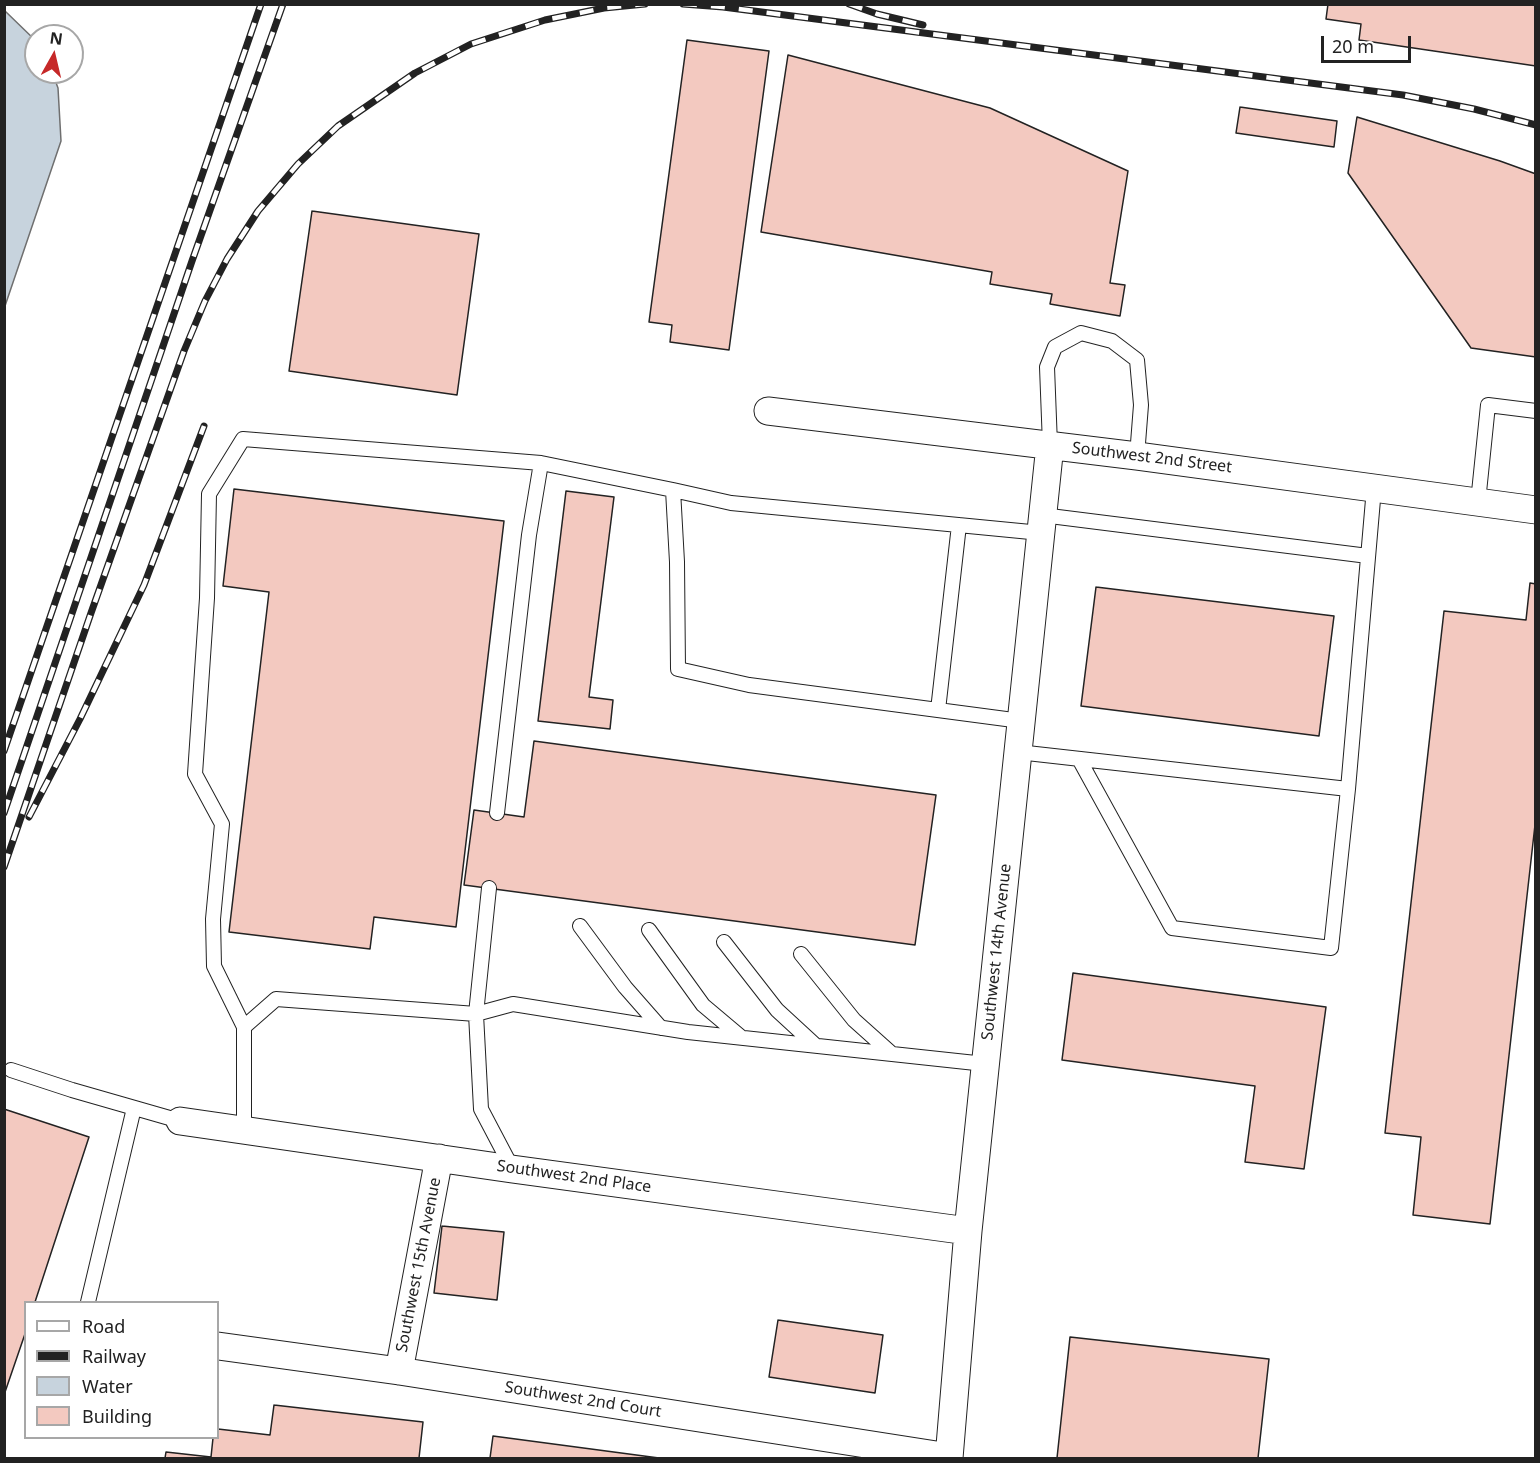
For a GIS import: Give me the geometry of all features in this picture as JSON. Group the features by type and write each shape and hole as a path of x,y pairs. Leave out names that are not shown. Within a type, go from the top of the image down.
{"street":[{"name":"Southwest 2nd Street","path":"768,411 1137,456 1536,510"},
{"name":"Southwest 14th Avenue","path":"949,1458 968,1231 1050,445"},
{"name":"Southwest 2nd Place","path":"180,1121 968,1231"},
{"name":"Southwest 15th Avenue","path":"399,1371 439,1158"},
{"name":"Southwest 2nd Court","path":"219,1346 399,1371 949,1458"}],"lane":[{"path":"1050,445 1047,367 1055,347 1081,333 1112,341 1137,360 1140,405 1137,456"},
{"path":"1478,502 1488,405 1536,411"},
{"path":"244,1130 244,1027 214,966 213,919 222,824 195,774 207,598 209,494 243,439 541,463 731,503 959,525 1041,524 1368,556"},
{"path":"497,813 529,535 541,463"},
{"path":"1079,759 1172,928 1331,948 1374,488"},
{"path":"673,490 677,562 678,669 749,685 1021,721"},
{"path":"938,710 959,525"},
{"path":"1018,752 1347,789"},
{"path":"489,888 476,1014 481,1109 512,1169"},
{"path":"580,926 625,987 661,1028"},
{"path":"649,930 703,1005 741,1037"},
{"path":"724,942 777,1010 815,1045"},
{"path":"801,954 854,1020 892,1054"},
{"path":"244,1027 276,999 476,1014 513,1004 661,1028 985,1064"},
{"path":"11,1070 180,1121"},
{"path":"88,1301 134,1108"}],"water":[{"path":"5,11 24,29 24,84 56,84 61,141 5,306"}],"building":[{"path":"1328,4 1536,4 1536,66 1359,40 1361,24 1326,19"},
{"path":"687,40 769,51 729,350 670,342 672,325 649,322"},
{"path":"788,55 990,108 1128,171 1110,283 1125,285 1120,316 1050,304 1052,294 990,284 992,272 761,232"},
{"path":"1240,107 1337,121 1334,147 1236,133"},
{"path":"1357,117 1536,174 1536,357 1471,348 1348,173"},
{"path":"312,211 479,234 457,395 289,371"},
{"path":"234,489 504,521 456,927 374,917 370,949 229,932 269,592 223,586"},
{"path":"566,491 614,497 589,697 613,700 610,729 538,721"},
{"path":"1530,583 1536,584 1536,816 1490,1224 1413,1215 1421,1137 1385,1133 1444,611 1526,620"},
{"path":"1096,587 1334,616 1319,736 1081,706"},
{"path":"534,741 936,795 915,945 464,885 474,810 524,817"},
{"path":"1073,973 1326,1007 1304,1169 1245,1162 1255,1086 1062,1060"},
{"path":"4,1109 89,1137 35,1301 24,1301 24,1337 4,1395"},
{"path":"442,1226 504,1232 497,1300 434,1293"},
{"path":"778,1320 883,1335 875,1393 769,1377"},
{"path":"1070,1337 1269,1359 1258,1458 1057,1458"},
{"path":"274,1405 423,1422 419,1458 165,1458 166,1452 211,1457 213,1439 219,1439 219,1429 270,1435"},
{"path":"493,1436 659,1458 490,1458"}],"railway":[{"path":"4,751 261,4"},
{"path":"4,813 192,261 283,4"},
{"path":"4,867 184,351 205,301 227,259 258,211 298,164 338,126 415,73 471,44 545,20 604,8 645,4"},
{"path":"683,4 723,7 1403,95 1474,109 1536,125"},
{"path":"849,4 877,14 923,25"},
{"path":"29,817 80,719 144,585 204,426"}]}
